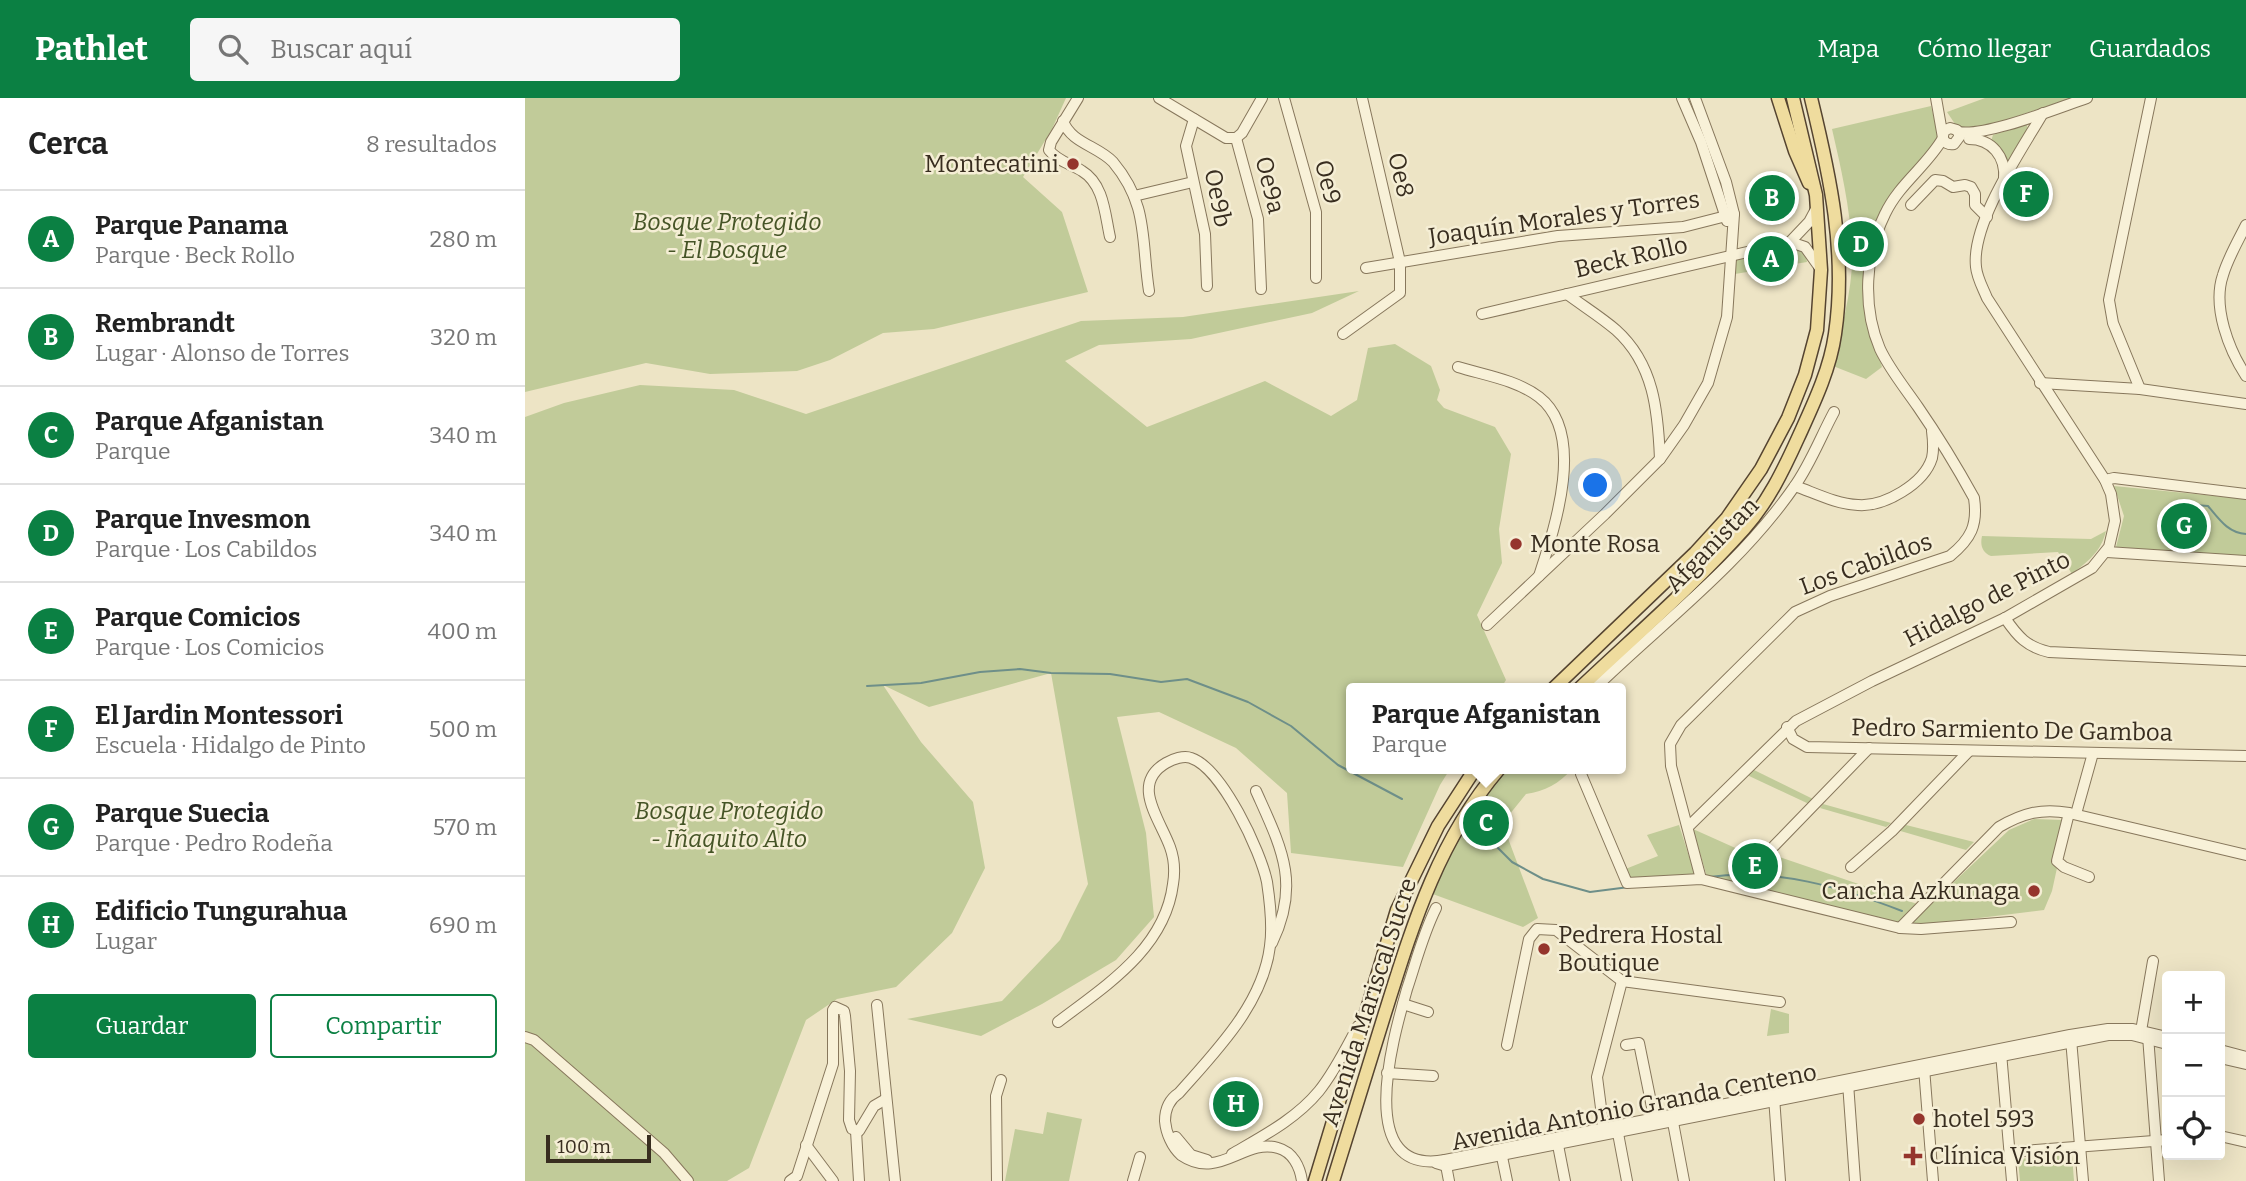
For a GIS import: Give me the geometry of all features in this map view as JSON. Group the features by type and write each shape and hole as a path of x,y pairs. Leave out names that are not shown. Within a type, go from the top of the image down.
{"main road":[{"path":"1778,98 1795,150 1817,201"},
{"path":"1559,683 1695,553 1727,518 1761,470 1788,418 1805,375 1817,330 1821,270 1817,201 1793,98"},
{"path":"1585,683 1745,528 1778,481 1823,380 1835,334 1838,243 1832,188 1811,98"},
{"name":"Avenida Mariscal Sucre","path":"1315,1181 1397,910 1438,826 1472,774"},
{"name":"Avenida Mariscal Sucre","path":"1333,1181 1416,914 1453,833 1479,792 1495,774"}],"street":[{"path":"1078,98 1051,142 1049,150 1056,158 1083,172 1096,183 1111,237"},
{"name":"Oe9a","path":"1159,98 1226,138 1236,138 1258,219 1261,289"},
{"path":"1236,138 1242,133 1262,98"},
{"name":"Oe9","path":"1284,98 1315,212 1316,278"},
{"name":"Oe8","path":"1343,334 1400,293 1400,262 1362,98"},
{"path":"1682,98 1729,215"},
{"path":"1487,625 1660,459 1698,402 1714,365 1727,317 1733,255 1726,182 1695,98"},
{"path":"1951,136 1977,133 2087,98"},
{"path":"2140,389 2123,352 2113,323 2109,300 2151,98"},
{"path":"1937,103 1951,136"},
{"name":"Hidalgo de Pinto","path":"1688,827 1787,727 1872,681 2005,618 2077,579 2098,563 2107,552 2113,536 2115,512 2105,480 2040,383 1987,298 1978,277 1976,246 1987,217 2003,182 2043,113"},
{"name":"Oe9b","path":"1194,119 1186,142 1205,230 1207,286"},
{"path":"1063,121 1071,135 1111,160 1134,196 1143,219 1149,291"},
{"path":"1951,136 1979,139 1997,151 2004,165 2003,182"},
{"name":"Los Cabildos","path":"1701,879 1669,753 1670,744 1681,724 1795,612 1830,596 1950,556 1969,538 1975,519 1974,498 1881,351 1874,331 1868,287 1879,226 1898,191 1951,136"},
{"path":"1912,205 1931,182 1939,180 1953,187 1971,187 1975,194 1975,205 1987,217"},
{"path":"1134,196 1193,182"},
{"path":"1705,222 1717,207 1716,183"},
{"path":"1790,242 1805,227 1817,201"},
{"name":"Joaquín Morales y Torres","path":"1366,268 1558,236 1665,229 1729,215"},
{"path":"2246,225 2223,274 2220,309 2238,363 2246,376"},
{"path":"1790,242 1810,252 1821,270"},
{"name":"Beck Rollo","path":"1482,314 1790,242"},
{"path":"1567,294 1615,329 1632,347 1642,363 1656,406 1660,459"},
{"path":"1458,367 1525,388 1546,403 1557,423 1563,461 1563,484 1558,517 1539,576"},
{"path":"2040,383 2140,389 2246,404"},
{"path":"2049,396 2051,389 2058,385"},
{"name":"Afganistan","path":"1600,683 1739,553 1795,486 1834,412"},
{"path":"1795,486 1843,503 1860,505 1879,502 1902,491 1922,474 1933,454 1932,428"},
{"path":"2105,480 2114,478 2246,494"},
{"path":"2107,552 2246,561"},
{"path":"2005,618 2016,635 2028,645 2049,652 2246,661"},
{"name":"Pedro Sarmiento De Gamboa","path":"1787,727 1793,739 1807,747 2246,756"},
{"path":"1774,846 1869,748"},
{"path":"1851,867 1892,831 1969,751"},
{"path":"2089,877 2064,867 2057,861 2093,753"},
{"path":"1058,1022 1127,969 1153,939 1162,924 1173,885 1174,870 1171,850 1149,801 1148,788 1155,771 1175,759 1190,757 1207,769 1246,825 1257,848 1267,883 1270,947"},
{"path":"1581,774 1627,883 1701,879 1900,928 1921,929 2011,922"},
{"path":"1256,791 1280,844 1286,873 1282,922 1247,1010 1232,1031 1173,1097 1165,1120 1178,1153 1190,1162 1202,1166 1217,1165 1231,1162 1257,1148 1279,1148 1294,1158 1302,1181"},
{"path":"1900,928 2000,827 2037,811 2051,810 2073,814 2246,855"},
{"path":"1433,1076 1387,1073 1403,1004 1426,928 1436,908"},
{"path":"1507,1045 1529,939 1537,929 1556,930 1622,981 1780,1002"},
{"path":"2153,961 2146,1034 2162,1140 2159,1181"},
{"path":"1604,1131 1597,1077 1622,981"},
{"path":"1403,1004 1428,1012"},
{"path":"877,1005 895,1181"},
{"path":"790,1181 797,1176 833,1064 835,1007 844,1011 845,1016 851,1071 849,1120 852,1129 856,1131 859,1181"},
{"path":"1179,1093 1171,1122 1174,1135 1181,1145 1191,1155 1204,1160 1229,1156 1280,1126 1309,1102 1329,1077 1366,1013"},
{"name":"Avenida Antonio Granda Centeno","path":"1387,1073 1388,1118 1395,1144 1403,1154 1414,1160 1445,1163 2071,1039 2108,1029 2162,1036"},
{"name":"Avenida Antonio Granda Centeno","path":"2146,1034 2162,1042"},
{"path":"525,1037 534,1040 664,1153 688,1181"},
{"path":"2071,1039 2083,1181"},
{"path":"1626,1045 1639,1043 1654,1117"},
{"path":"2225,1051 2246,1056"},
{"path":"2001,1053 2012,1181"},
{"path":"2225,1059 2246,1064"},
{"path":"1924,1068 1933,1181"},
{"path":"997,1181 996,1096 1001,1080"},
{"path":"1848,1083 1855,1181"},
{"path":"1774,1097 1780,1181"},
{"path":"856,1131 861,1128 874,1106 886,1099"},
{"name":"Avenida Antonio Granda Centeno","path":"1617,1128 1654,1117 1672,1117"},
{"path":"1672,1117 1684,1181"},
{"path":"1617,1128 1627,1181"},
{"path":"2225,1137 2246,1142"},
{"path":"1557,1140 1565,1181"},
{"path":"2010,1152 2162,1140"},
{"path":"806,1145 833,1181"},
{"path":"1501,1152 1507,1181"},
{"path":"1133,1181 1140,1157"},
{"path":"1445,1163 1449,1181"}],"green space":[{"name":"Bosque Protegido - El Bosque","path":"525,98 1066,98 1052,129 1023,177 1062,212 1088,292 934,329 883,333 830,360 797,371 710,374 646,363 525,392"},
{"path":"1985,98 2071,98 1973,131 1957,127 1947,112"},
{"path":"1931,106 1939,138 1891,196 1871,240 1865,280 1882,367 1866,379 1833,366 1852,263 1847,203 1832,129"},
{"path":"2026,124 2028,128 2009,166 2002,150 1991,141 1993,135"},
{"path":"1788,245 1801,250 1807,262 1735,274 1735,257"},
{"name":"Bosque Protegido - Iñaquito Alto","path":"1359,291 1312,313 1191,339 1099,345 1065,361 1147,427 1265,381 1331,416 1357,400 1368,348 1395,344 1431,366 1440,390 1437,400 1444,408 1495,427 1511,454 1499,529 1502,563 1477,615 1506,680 1504,683 1346,683 1346,774 1447,774 1403,867 1291,853 1287,793 1236,748 1159,712 1117,717 1146,833 1154,917 1116,960 981,1036 907,1019 1002,1001 1060,940 1088,884 1051,673 929,707 883,685 921,742 973,802 985,868 952,933 896,987 837,999 806,1020 749,1168 727,1181 525,1181 525,417 564,403 640,385 734,390 806,414 1081,321 1183,317"},
{"path":"2114,486 2246,499 2246,557 2116,547 2124,516"},
{"path":"2106,531 2097,550 2072,574 2058,552 1991,556 1982,548 1981,542 1982,536 2091,539"},
{"path":"1754,770 1813,799 1809,804 1747,775"},
{"path":"1500,774 1567,774 1551,786 1526,794 1505,820 1509,841 1538,918 1523,927 1430,893 1464,826"},
{"path":"1823,804 1891,823 1886,827 1820,808"},
{"path":"2034,819 2064,820 2052,860 2057,868 2052,891 2044,910 1906,927 2009,830"},
{"path":"1679,825 1695,875 1626,878 1623,870 1658,856 1647,835"},
{"path":"1906,825 1974,842 1966,850 1897,830"},
{"path":"1693,829 1751,855 1765,852 1917,904 1897,923 1707,877"},
{"path":"1771,1009 1789,1014 1789,1033 1767,1036"},
{"path":"1047,1112 1082,1119 1069,1181 1005,1181 1015,1129 1043,1134"},
{"path":"2072,1155 2074,1181 2020,1181 2018,1159"}],"waterway":[{"path":"2165,521 2177,521 2195,505 2208,506 2229,528 2246,534"},
{"path":"867,686 921,683 980,672 1020,669 1051,673 1110,674 1161,682 1187,679 1248,702 1291,726 1346,769"},
{"path":"1355,774 1402,799"},
{"path":"1491,841 1512,862 1543,879 1590,892 1629,887"},
{"path":"1709,877 1784,877 1832,887 1902,911"}],"place":[{"name":"Montecatini","path":"1073,164"},
{"name":"El Jardin Montessori","path":"2026,194"},
{"name":"Rembrandt","path":"1772,198"},
{"name":"Parque Invesmon","path":"1861,244"},
{"name":"Parque Panama","path":"1771,259"},
{"name":"Parque Suecia","path":"2184,526"},
{"name":"Monte Rosa","path":"1516,544"},
{"name":"Parque Afganistan","path":"1486,823"},
{"name":"Parque Comicios","path":"1755,866"},
{"name":"Cancha Azkunaga","path":"2034,891"},
{"name":"Pedrera Hostal Boutique","path":"1544,949"},
{"name":"Edificio Tungurahua","path":"1236,1104"},
{"name":"hotel 593","path":"1919,1119"},
{"name":"Clínica Visión","path":"1913,1156"}]}
